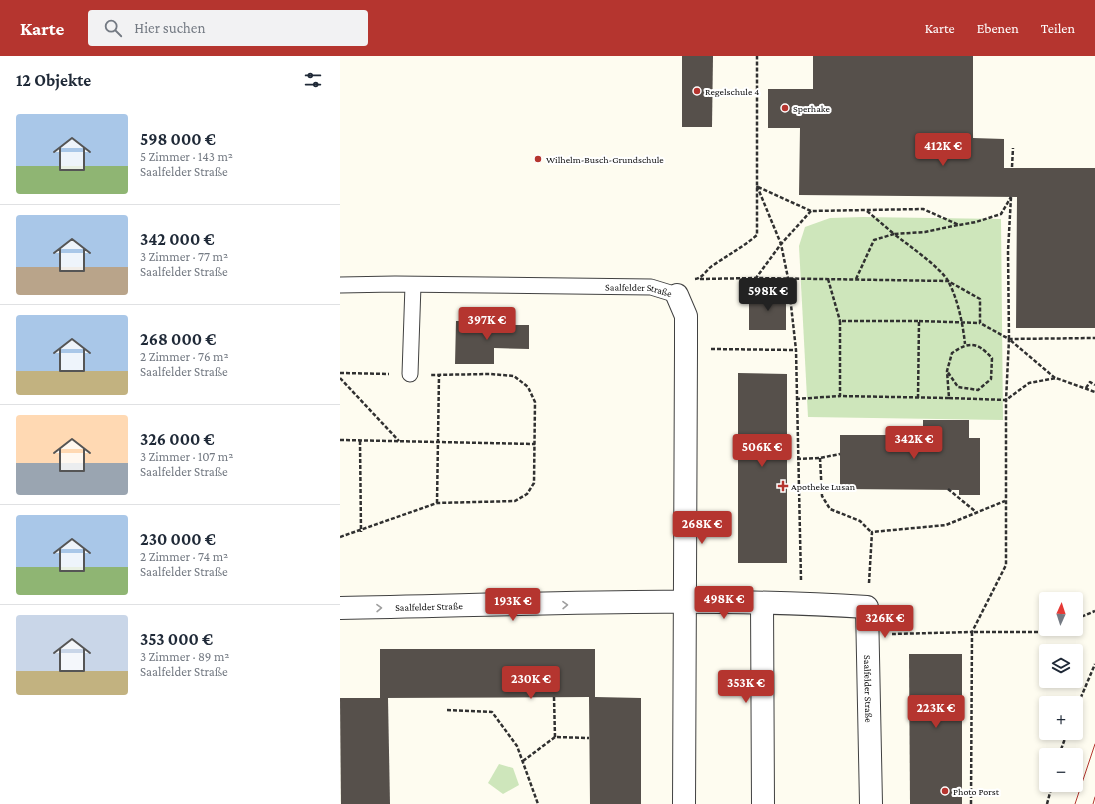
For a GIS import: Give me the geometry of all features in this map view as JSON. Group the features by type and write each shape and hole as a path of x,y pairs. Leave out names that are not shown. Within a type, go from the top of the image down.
{"street":[{"name":"Saalfelder Straße","path":"676,295 686,316 684,804"},
{"name":"Saalfelder Straße","path":"340,608 685,602 802,603 867,607 871,804"},
{"path":"762,603 763,804"}],"lane":[{"name":"Saalfelder Straße","path":"340,285 651,287 676,295"},
{"path":"410,374 413,285"}],"path":[{"path":"693,280 700,278 710,267 741,249 757,235 757,56"},
{"path":"1012,167 1013,148"},
{"path":"757,186 811,211 923,209 959,225"},
{"path":"757,186 781,244 788,278 796,350 797,459 802,603"},
{"path":"856,279 874,240 894,234 925,232 976,222 1001,214 1011,197 1008,251 1009,339 1006,400 1006,565 972,632 971,804"},
{"path":"756,278 781,244 811,211"},
{"path":"866,211 919,253 948,281 980,299 980,323"},
{"path":"728,278 948,281"},
{"path":"828,279 840,321 840,396"},
{"path":"948,281 962,321 965,344"},
{"path":"840,321 962,321 980,323 1009,339 1056,378 1095,392"},
{"path":"918,398 919,321"},
{"path":"1009,339 1095,338"},
{"path":"947,371 958,387 978,390 991,379 992,358 981,346 965,344 952,353 947,371 949,398"},
{"path":"686,349 796,350"},
{"path":"340,373 439,375 490,374 514,376 528,387 535,402 534,483 527,494 515,501 437,503 340,538"},
{"path":"437,503 439,375"},
{"path":"340,378 399,441"},
{"path":"796,399 840,396 1006,400 1029,383 1056,378"},
{"path":"1086,388 1090,382 1095,384"},
{"path":"340,440 535,444"},
{"path":"360,441 360,532"},
{"path":"797,459 820,458 840,454"},
{"path":"820,458 822,496 830,509 860,521 872,532 946,524 1005,501"},
{"path":"948,490 976,512"},
{"path":"867,607 872,532"},
{"path":"1083,616 1095,611"},
{"path":"889,634 1039,632"},
{"path":"1081,696 1095,664"},
{"path":"554,697 555,737"},
{"path":"447,710 492,712 517,746 538,804"},
{"path":"523,761 555,737 589,738"},
{"path":"1047,804 1050,792"}],"green space":[{"path":"830,218 1001,219 1003,420 808,417 799,246 805,227"},
{"path":"499,764 513,768 519,785 503,794 488,783"}],"building":[{"name":"Regelschule 4","path":"682,56 713,56 712,127 682,127"},
{"path":"813,56 973,56 973,138 1004,139 1004,168 1095,168 1095,328 1016,328 1017,197 799,195 800,128 768,128 768,89 813,89"},
{"path":"749,293 786,293 786,330 749,330"},
{"path":"456,321 495,321 495,325 529,325 529,349 494,348 494,364 455,364"},
{"path":"738,373 787,374 787,563 738,563"},
{"path":"923,420 969,420 969,438 980,438 980,495 959,495 959,490 840,489 840,435 923,435"},
{"path":"380,649 595,649 595,697 641,698 641,804 590,804 589,697 380,698"},
{"path":"909,654 962,654 962,804 910,804"},
{"path":"340,698 388,698 390,804 341,804"}],"tram line":[{"path":"1075,804 1095,744"},
{"path":"1093,804 1095,797"}],"place":[{"name":"Regelschule 4","path":"697,91"},
{"name":"Sperhake","path":"785,108"},
{"name":"Wilhelm-Busch-Grundschule","path":"538,159"},
{"name":"Apotheke Lusan","path":"783,486"},
{"name":"Photo Porst","path":"945,791"}]}
